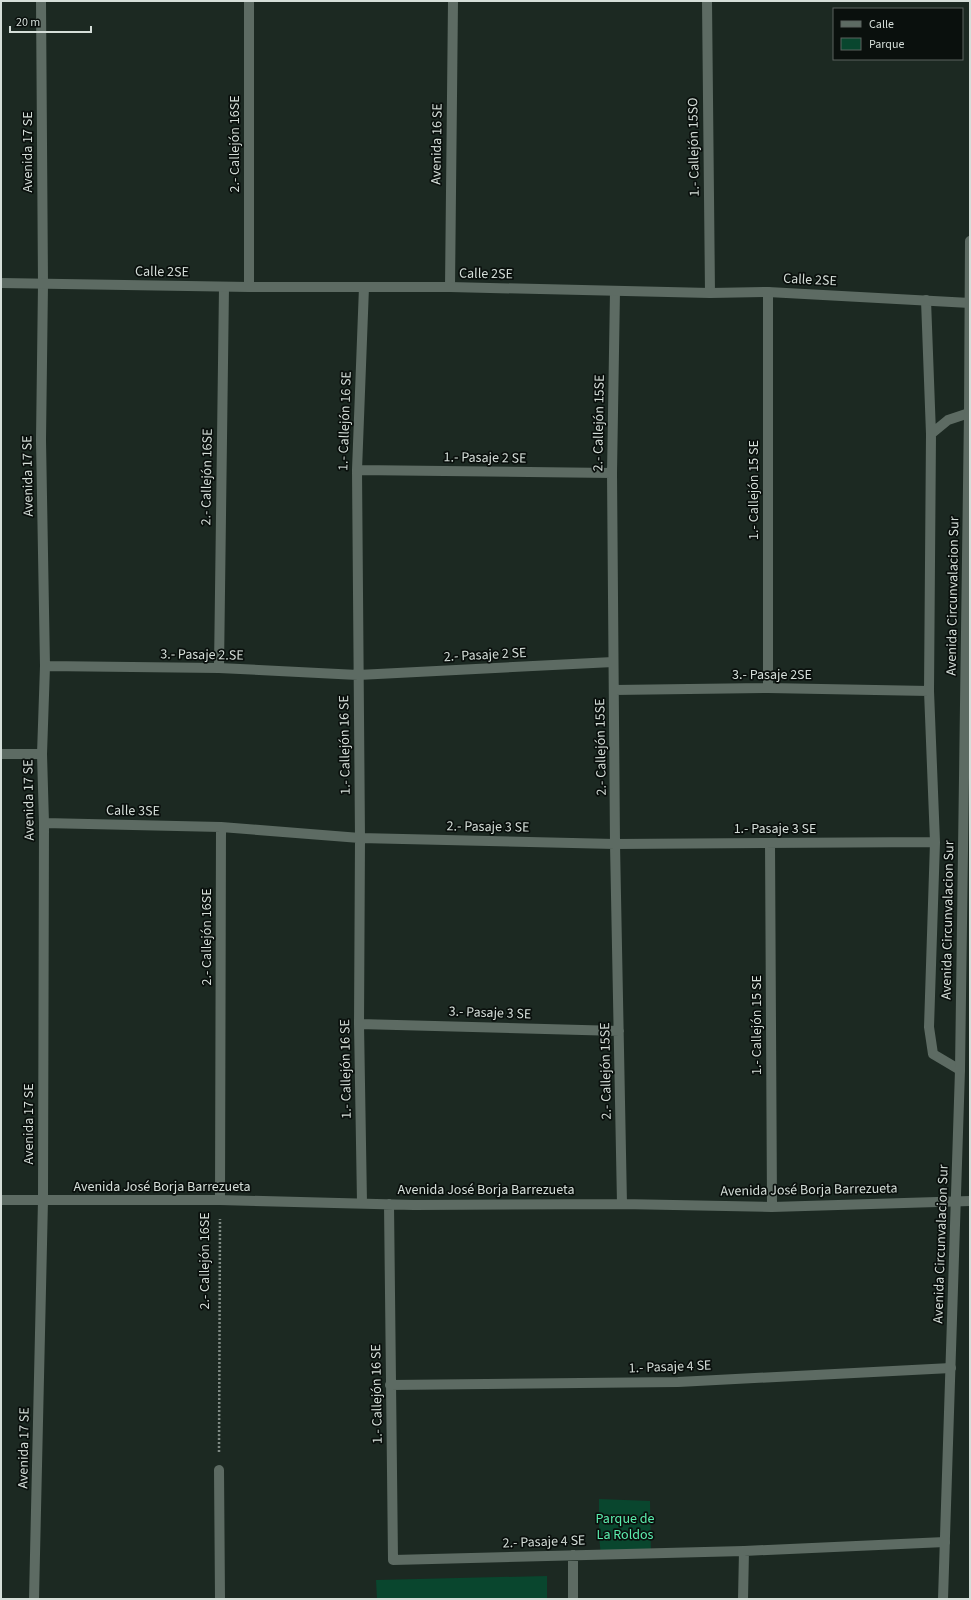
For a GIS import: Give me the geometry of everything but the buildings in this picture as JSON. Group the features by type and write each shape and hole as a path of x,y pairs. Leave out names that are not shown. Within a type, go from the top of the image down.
{"street":[{"name":"Avenida 17 SE","path":"34,1599 43,1200 44,824 42,754 45,666 41,440 43,284 41,1"},
{"name":"2.- Callejón 16SE","path":"248,287 249,1"},
{"name":"Avenida 16 SE","path":"450,287 453,1"},
{"name":"1.- Callejón 15SO","path":"707,1 710,293"},
{"name":"Avenida Circunvalacion Sur","path":"943,1599 960,1070 970,241"},
{"name":"Calle 2SE","path":"1,283 224,287 450,287 710,293 768,292 970,303"},
{"name":"2.- Callejón 16SE","path":"219,668 224,287"},
{"name":"1.- Callejón 16 SE","path":"362,1203 359,1024 360,838 357,470 364,287"},
{"name":"2.- Callejón 15SE","path":"616,291 612,473 622,1204"},
{"name":"1.- Callejón 15 SE","path":"768,292 768,688"},
{"path":"926,300 931,434 929,691 935,842 929,1027 933,1054 960,1070"},
{"path":"931,434 948,420 969,413"},
{"name":"1.- Pasaje 2 SE","path":"357,470 612,473"},
{"name":"2.- Pasaje 2 SE","path":"358,676 614,662"},
{"name":"3.- Pasaje 2.SE","path":"45,666 219,668 358,676"},
{"name":"3.- Pasaje 2SE","path":"614,690 768,688 929,691"},
{"path":"1,754 42,754"},
{"name":"Calle 3SE","path":"44,824 221,828 360,838"},
{"name":"2.- Callejón 16SE","path":"220,1200 221,828"},
{"name":"2.- Pasaje 3 SE","path":"360,838 616,844"},
{"name":"1.- Pasaje 3 SE","path":"616,844 935,842"},
{"name":"1.- Callejón 15 SE","path":"770,843 772,1207"},
{"name":"3.- Pasaje 3 SE","path":"359,1024 619,1031"},
{"name":"Avenida José Borja Barrezueta","path":"1,1200 220,1200 388,1204 622,1204 772,1207 970,1201"},
{"name":"1.- Callejón 16 SE","path":"388,1204 393,1560"},
{"name":"1.- Pasaje 4 SE","path":"390,1385 678,1382 951,1368"},
{"path":"219,1470 220,1599"},
{"name":"2.- Pasaje 4 SE","path":"393,1560 744,1551 945,1542"},
{"path":"743,1599 744,1551"},
{"path":"573,1555 573,1599"}],"path":[{"name":"2.- Callejón 16SE","path":"219,1470 220,1200"}],"green space":[{"name":"Parque de La Roldos","path":"599,1499 650,1501 651,1554 601,1555 599,1537"},
{"path":"547,1576 547,1599 377,1599 376,1580"}]}
